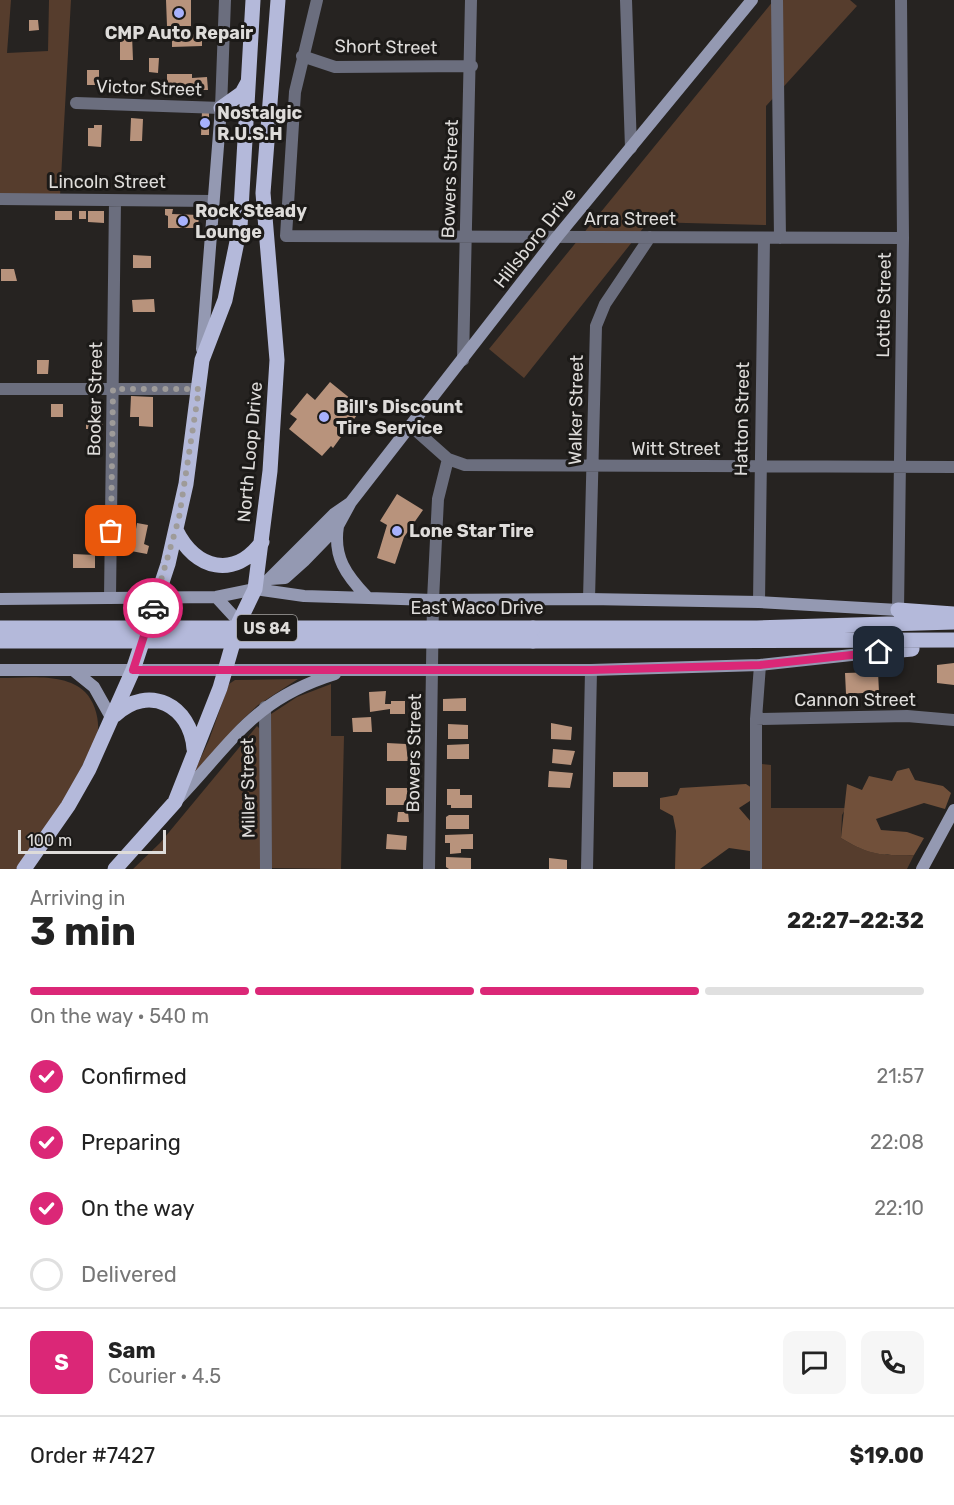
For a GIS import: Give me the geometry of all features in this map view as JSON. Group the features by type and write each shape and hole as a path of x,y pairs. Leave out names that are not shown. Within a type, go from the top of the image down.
{"main road":[{"path":"202,360 225,300 240,227 253,0"},
{"name":"North Loop Drive","path":"115,869 175,802 225,670 239,622 255,589 270,471 277,360 263,193 278,0"},
{"name":"Hillsboro Drive","path":"270,579 285,578 338,526 351,502 557,237 752,0"},
{"path":"24,869 68,806 89,769 112,718 133,670 176,530 192,447 199,389 221,108 242,93 249,80"},
{"name":"Hillsboro Drive","path":"255,589 270,579 333,514 351,502"},
{"path":"338,526 336,538 339,560 348,576 367,597"},
{"path":"176,530 192,555 226,566 237,564 251,557 262,542"},
{"name":"East Waco Drive","path":"0,599 216,597 255,589 304,596 433,600 589,598 759,602 898,610"},
{"path":"216,597 232,611 239,622"},
{"path":"898,610 954,614"},
{"name":"East Waco Drive","path":"0,641 533,634 954,622"},
{"name":"East Waco Drive","path":"0,628 954,641"},
{"path":"0,670 591,670 760,665 954,641"},
{"path":"175,802 235,735 265,707 306,683 347,669"},
{"path":"72,670 94,687 112,718"},
{"path":"112,718 126,705 142,698 164,703 184,716 193,733 194,752"},
{"path":"922,869 954,810"}],"street":[{"path":"221,108 225,0"},
{"path":"302,56 317,0"},
{"name":"Bowers Street","path":"463,360 472,66 471,0"},
{"path":"626,0 631,148"},
{"path":"777,0 780,238"},
{"name":"Lottie Street","path":"898,610 903,238 901,0"},
{"name":"Short Street","path":"302,56 335,67 472,66"},
{"name":"Arra Street","path":"302,56 295,92 286,236 903,238"},
{"name":"Victor Street","path":"76,103 221,108"},
{"name":"Lincoln Street","path":"0,199 213,201"},
{"name":"Booker Street","path":"110,598 115,201"},
{"name":"Walker Street","path":"589,598 596,326 605,304 650,237"},
{"name":"Hatton Street","path":"759,602 759,467 764,238"},
{"path":"0,389 199,389"},
{"name":"Witt Street","path":"411,427 448,459 465,465 954,467"},
{"name":"Bowers Street","path":"429,869 434,670 433,600 438,499 448,459"},
{"path":"756,869 756,719 760,665"},
{"path":"587,869 591,670"},
{"name":"Miller Street","path":"265,707 266,869"},
{"name":"Cannon Street","path":"756,719 911,716 954,720"}],"shaded area":[{"path":"0,0 11,0 7,53 48,51 49,0 71,0 60,196 0,196"},
{"path":"774,0 850,0 857,6 766,106 766,225 648,222 524,378 489,349"},
{"path":"33,677 67,681 85,692 91,700 98,720 94,743 68,792 44,831 16,869 0,869 0,678"},
{"path":"298,679 258,705 238,724 193,780 191,779 209,740 229,684 235,680"},
{"path":"331,684 331,736 344,736 341,869 269,868 268,716 297,697"},
{"path":"257,726 262,731 261,869 133,869 160,843"},
{"path":"762,764 771,765 771,808 846,808 842,815 841,838 876,853 914,855 907,869 760,869"},
{"path":"909,768 915,780 943,786 951,793 945,809 924,803 876,819 881,830 907,832 924,838 914,855 876,853 841,838 847,784 862,790 869,776 892,781 897,771"},
{"path":"746,784 752,788 753,799 739,808 752,823 750,851 729,848 700,869 675,869 676,831 673,816 660,809 660,798 677,795 680,788"}],"building":[{"name":"CMP Auto Repair","path":"166,0 191,0 191,26 167,26"},
{"path":"29,20 38,20 39,30 29,31"},
{"path":"202,34 202,46 172,47 172,35"},
{"path":"120,35 132,35 133,60 120,60"},
{"path":"149,58 159,58 158,73 149,72"},
{"path":"87,70 99,70 99,85 87,85"},
{"path":"167,74 192,74 192,78 207,77 208,90 167,90"},
{"name":"Nostalgic R.U.S.H","path":"202,111 209,111 209,135 201,135"},
{"path":"131,118 143,119 142,141 130,141"},
{"path":"94,125 102,125 101,147 88,146 88,128 94,128"},
{"name":"Rock Steady Lounge","path":"165,209 173,209 172,214 199,215 198,228 168,228 168,216 165,215"},
{"path":"55,211 72,211 72,220 55,220"},
{"path":"79,211 86,211 86,219 79,219"},
{"path":"88,211 104,211 104,223 88,222"},
{"path":"133,255 151,256 151,268 133,268"},
{"path":"1,269 14,269 17,281 1,281"},
{"path":"154,299 155,312 133,312 132,300"},
{"path":"37,360 49,360 48,374 37,374"},
{"name":"Bill's Discount Tire Service","path":"330,382 362,408 333,448 331,446 322,456 289,429 297,419 290,414 307,393 315,400"},
{"path":"131,396 153,397 153,427 139,426 139,417 130,417"},
{"path":"51,404 63,404 63,417 51,417"},
{"path":"86,422 103,422 103,429 86,429"},
{"name":"Lone Star Tire","path":"397,494 423,510 404,537 395,564 377,558 387,525 380,521"},
{"path":"137,523 148,525 144,544 149,546 147,554 131,551 133,540 127,539 129,527 136,529"},
{"path":"73,554 95,555 95,568 73,568"},
{"path":"954,663 954,685 937,683 937,665"},
{"path":"878,672 879,692 846,694 845,673"},
{"path":"386,691 385,704 391,704 391,701 405,701 405,714 390,714 390,709 370,712 369,692"},
{"path":"466,698 466,711 443,711 443,699"},
{"path":"371,717 372,732 353,732 352,718"},
{"path":"551,723 572,727 571,740 551,739"},
{"path":"448,724 468,725 468,739 448,739"},
{"path":"387,743 406,744 408,761 387,761"},
{"path":"469,744 469,759 447,759 447,745"},
{"path":"553,749 575,751 571,765 552,763"},
{"path":"549,771 573,773 570,788 548,787"},
{"path":"613,772 648,772 648,787 613,787"},
{"path":"386,788 408,788 405,805 386,805"},
{"path":"447,789 460,789 460,795 472,795 472,808 451,808 451,805 447,805"},
{"path":"398,812 408,812 409,822 397,822"},
{"path":"469,815 469,829 446,829 446,817"},
{"path":"387,834 407,836 406,850 386,849"},
{"path":"473,834 473,849 461,849 461,853 450,854 450,843 445,843 445,835"},
{"path":"446,857 471,858 471,869 449,869 446,867"},
{"path":"549,858 567,860 567,869 549,869"}],"way so far":[{"path":"111,531 113,389 199,389 192,447 179,518 168,564 153,608"}],"place":[{"name":"CMP Auto Repair","path":"179,13"},
{"name":"Nostalgic R.U.S.H","path":"205,123"},
{"name":"Rock Steady Lounge","path":"183,221"},
{"name":"Bill's Discount Tire Service","path":"324,417"},
{"name":"Lone Star Tire","path":"397,531"}],"route":[{"path":"153,608 133,670 591,670 760,665 879,652"}]}
